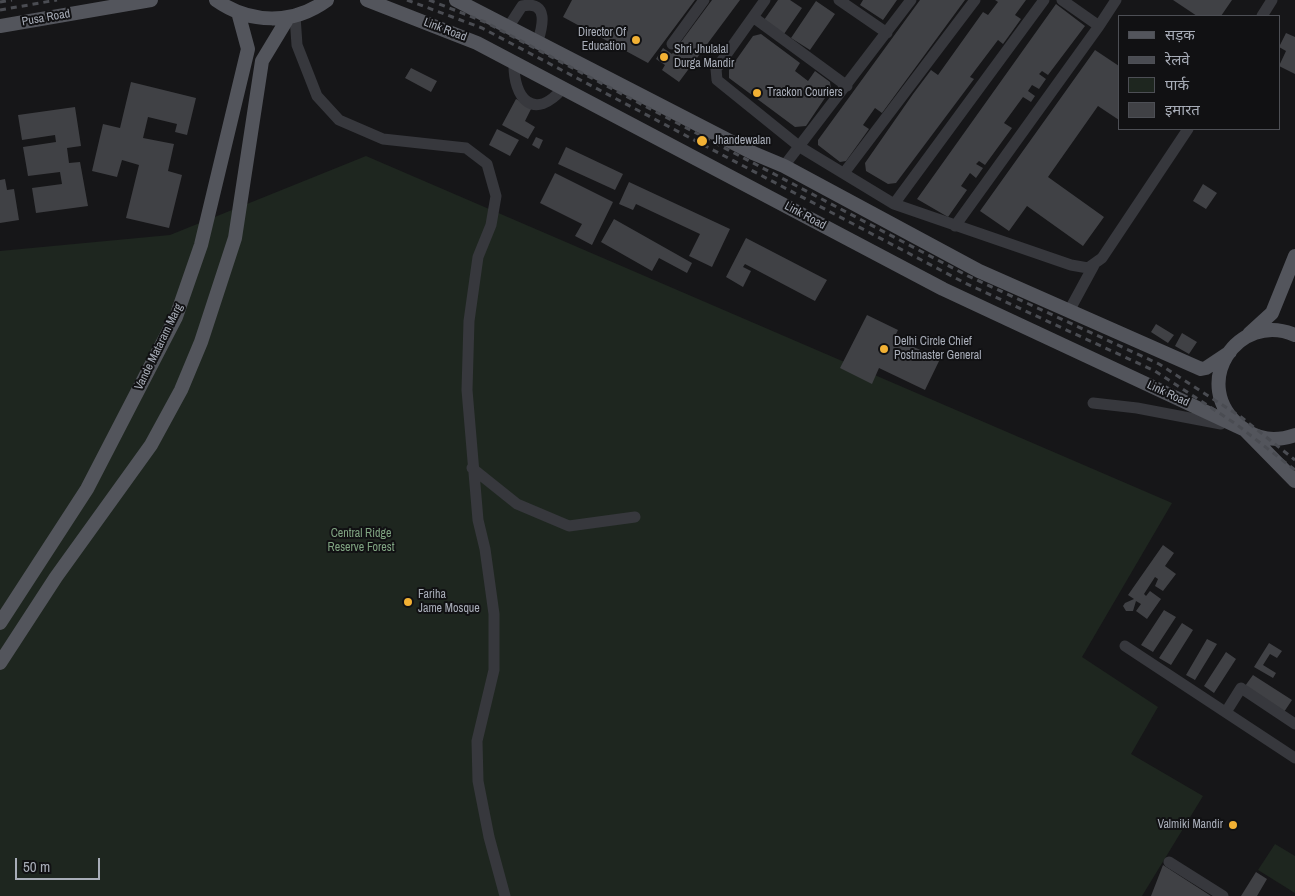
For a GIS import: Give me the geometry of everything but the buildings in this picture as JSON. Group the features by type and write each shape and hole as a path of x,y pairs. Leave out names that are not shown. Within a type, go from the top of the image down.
{"main road":[{"name":"Pusa Road","path":"0,26 151,0"},
{"path":"216,0 238,12 266,18 292,17 327,0"},
{"name":"Link Road","path":"367,0 478,43 943,289 1245,430 1258,438 1272,440 1295,435"},
{"path":"456,0 753,153 784,166 979,271 1201,369 1206,368 1230,352 1272,313 1295,256"},
{"name":"Vande Mataram Marg","path":"0,624 87,489 176,317 201,245 248,49 238,12"},
{"path":"0,663 56,577 151,444 181,390 201,342 235,238 262,61 292,17"},
{"path":"1245,338 1268,331 1295,335"},
{"path":"1230,352 1220,372 1219,395 1228,417 1245,430 1295,481"}],"street":[{"path":"672,44 704,0"},
{"path":"765,0 716,69 715,77 800,147 894,204 1070,265 1081,268 1094,266"},
{"path":"839,0 887,33"},
{"path":"784,166 911,0"},
{"path":"844,173 975,0"},
{"path":"894,204 1044,0"},
{"path":"1062,0 1098,26"},
{"path":"955,226 1116,0"},
{"path":"1263,15 1272,0"},
{"path":"509,26 522,6 536,6 542,11 544,20 538,41"},
{"path":"292,17 297,45 317,96 339,120 383,139 466,148 487,164 496,196 491,225 478,257 467,346 467,390 472,468 478,520 491,580 495,648 494,670 477,741 478,781 489,837 505,896"},
{"path":"753,17 847,86"},
{"path":"514,62 513,73 517,91 527,102 544,105 552,102 563,88"},
{"path":"1069,311 1094,266 1107,252 1187,130"},
{"path":"1093,403 1206,420 1245,430"},
{"path":"472,468 517,504 569,526 636,517"},
{"path":"1125,646 1295,758"},
{"path":"1226,712 1241,688 1295,724"},
{"path":"1169,862 1223,896"}],"green space":[{"name":"Central Ridge Reserve Forest","path":"366,156 1172,503 1082,657 1158,707 1131,754 1203,796 1142,896 0,896 0,251 170,235"},
{"path":"1275,844 1295,856 1295,893 1258,870"}],"railway":[{"path":"0,2 12,0"},
{"path":"0,10 57,0"},
{"path":"407,0 482,28 965,283 1155,371 1236,424 1295,470"},
{"path":"429,0 485,22 968,276 1159,364 1241,417 1295,460"}],"place":[{"name":"Director Of Education","path":"636,40"},
{"name":"Shri Jhulalal Durga Mandir","path":"664,57"},
{"name":"Trackon Couriers","path":"757,93"},
{"name":"Jhandewalan","path":"702,141"},
{"name":"Delhi Circle Chief Postmaster General","path":"884,349"},
{"name":"Fariha Jame Mosque","path":"408,602"},
{"name":"Valmiki Mandir","path":"1233,825"}]}
